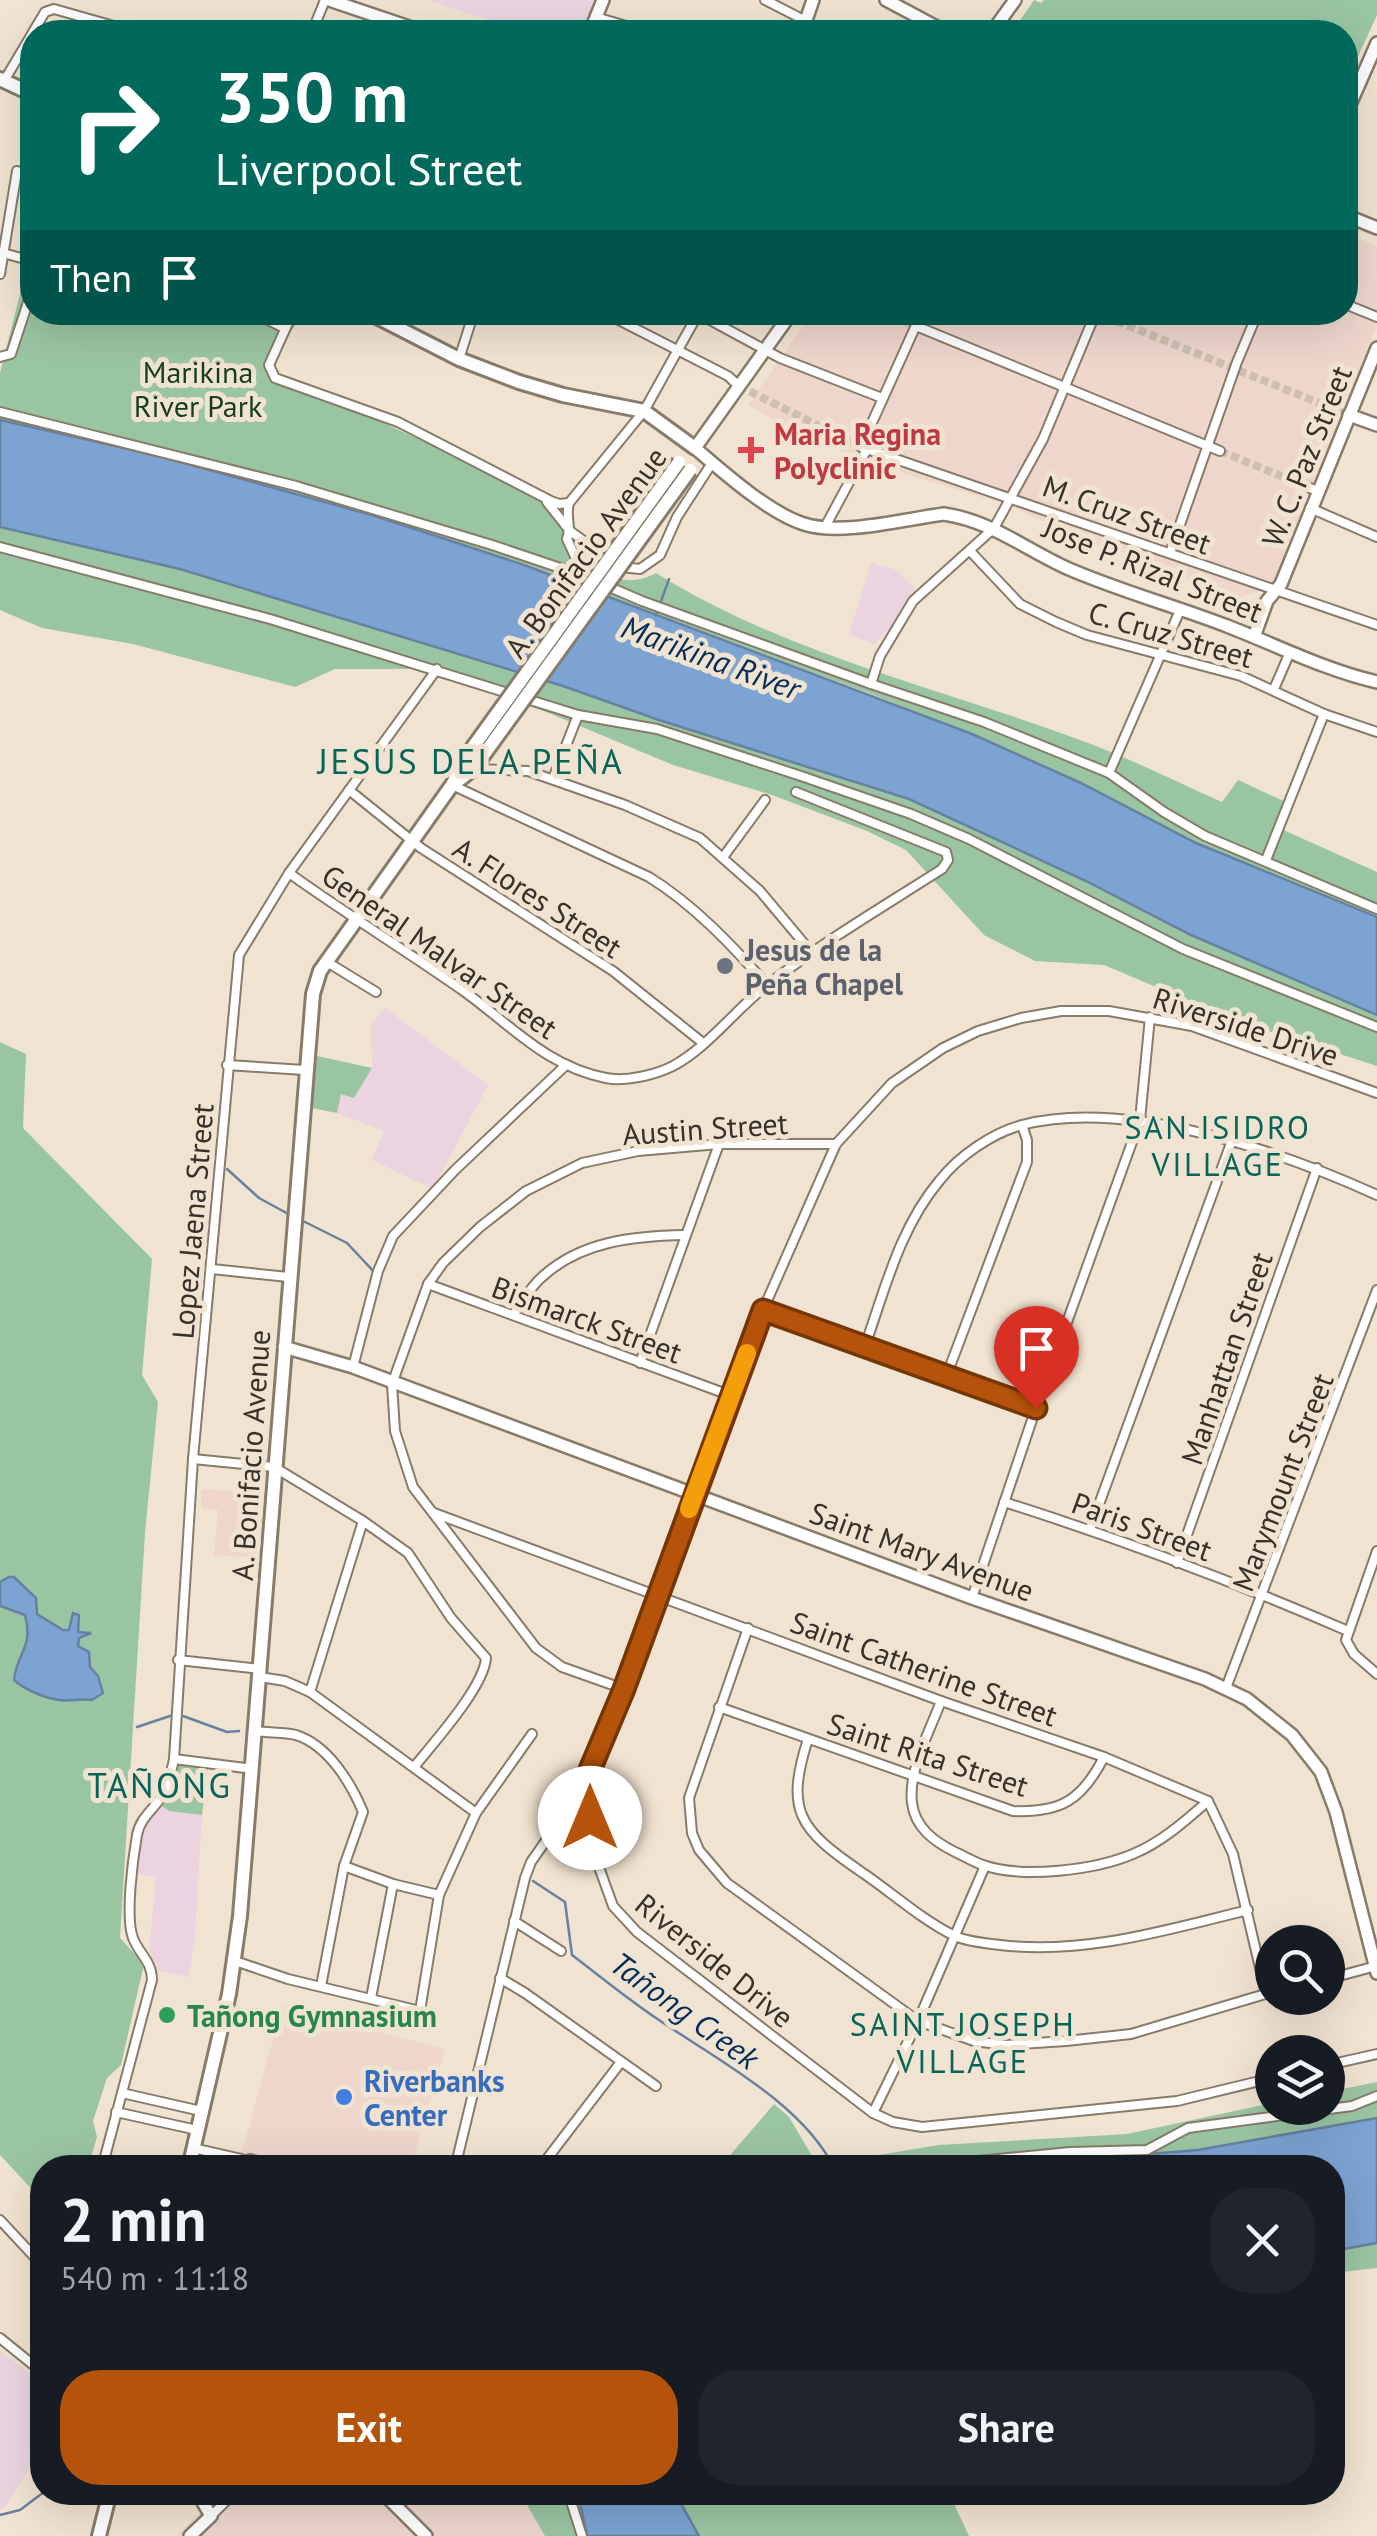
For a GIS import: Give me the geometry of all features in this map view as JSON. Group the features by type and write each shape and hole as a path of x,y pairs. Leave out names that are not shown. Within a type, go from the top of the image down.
{"main road":[{"path":"393,325 458,358 563,395 644,412 694,448"},
{"name":"A. Bonifacio Avenue","path":"192,2155 235,1961 313,994 327,962 685,466 694,448"},
{"name":"A. Bonifacio Avenue","path":"452,785 473,769 479,750"},
{"path":"99,2536 107,2505"}],"street":[{"path":"327,0 388,20"},
{"path":"594,20 603,0"},
{"path":"764,0 794,20"},
{"path":"886,0 924,20"},
{"path":"40,20 45,12 54,9 93,20"},
{"path":"596,16 608,20"},
{"path":"1358,87 1377,44"},
{"path":"2,80 20,53"},
{"path":"0,274 17,171"},
{"path":"0,356 11,354 21,325"},
{"path":"278,325 284,328"},
{"path":"286,325 269,366 275,378 398,422 559,504 568,503 644,412 693,325"},
{"path":"458,358 469,325"},
{"path":"629,325 728,376 739,386"},
{"path":"721,325 780,358 882,398"},
{"path":"694,448 783,325"},
{"path":"871,684 880,656 913,602 994,528 1013,497 1091,325"},
{"path":"1170,553 1253,325"},
{"path":"825,527 916,326 1220,451"},
{"name":"W. C. Paz Street","path":"1254,636 1349,415 1373,370 1377,348"},
{"path":"0,412 296,486 584,576 642,601 984,722 1109,772 1198,832 1377,909"},
{"path":"1349,415 1377,425"},
{"name":"Jose P. Rizal Street","path":"694,448 776,510 802,524 825,527 944,514 978,521 1064,567 1377,682"},
{"name":"M. Cruz Street","path":"864,448 1377,625"},
{"path":"542,496 570,531 612,561 633,570 653,562 660,554 676,517 712,463"},
{"path":"1303,486 1317,491"},
{"path":"568,503 567,539 584,576"},
{"path":"1310,508 1377,537"},
{"path":"0,547 270,619 578,715 657,730 911,814 1183,948 1377,1027"},
{"name":"C. Cruz Street","path":"970,551 1020,604 1087,635 1241,676 1324,714 1377,732"},
{"path":"598,582 612,561"},
{"path":"1109,772 1181,608"},
{"path":"1274,689 1290,652"},
{"name":"Lopez Jaena Street","path":"174,1759 193,1459 239,955 289,872 438,669"},
{"path":"1266,860 1324,714"},
{"path":"554,779 578,715"},
{"path":"473,769 528,771 700,838 760,891 812,952"},
{"path":"452,785 672,891 736,950 767,985"},
{"name":"A. Flores Street","path":"349,790 482,889 613,971 703,1043"},
{"name":"General Malvar Street","path":"289,872 467,994 526,1042 566,1065 609,1079 636,1077 672,1066 767,985 942,868 949,855 796,792"},
{"path":"724,856 765,800"},
{"path":"327,962 376,992"},
{"name":"Riverside Drive","path":"1255,2082 1177,2101 1024,2119 922,2127 893,2122 873,2112 637,1932 613,1906 600,1870 584,1784 624,1689 763,1310 836,1144 892,1083 943,1048 978,1031 1060,1011 1109,1011 1192,1026 1377,1093"},
{"path":"972,1598 1140,1120 1150,1017"},
{"path":"226,1065 304,1070"},
{"path":"354,1367 378,1271 393,1236 455,1170 566,1065"},
{"path":"865,1346 908,1224 941,1178 975,1148 1022,1125 1078,1119 1140,1120 1317,1168 1377,1195"},
{"path":"946,1378 1027,1162 1022,1125"},
{"path":"1090,1529 1231,1143"},
{"path":"640,1363 719,1144"},
{"name":"Austin Street","path":"392,1384 428,1284 443,1262 526,1191 582,1163 638,1150 719,1144 836,1144"},
{"name":"Manhattan Street","path":"1177,1562 1317,1168"},
{"path":"512,1315 539,1279 566,1259 613,1240 685,1235"},
{"path":"212,1269 288,1277"},
{"name":"Bismarck Street","path":"428,1284 732,1396"},
{"name":"Marymount Street","path":"1226,1688 1377,1290"},
{"path":"763,1310 1036,1408"},
{"name":"Saint Mary Avenue","path":"284,1347 354,1367 972,1598 1226,1688 1292,1735 1321,1772 1336,1812 1376,1969"},
{"path":"392,1384 395,1431 413,1487 536,1648 562,1667 624,1689"},
{"path":"193,1459 274,1468 363,1521 408,1553 450,1618 486,1658 484,1670 458,1712 415,1766"},
{"name":"Paris Street","path":"1004,1502 1090,1529 1348,1631"},
{"name":"Saint Catherine Street","path":"434,1513 941,1701 1104,1757 1208,1801"},
{"path":"310,1692 363,1521"},
{"path":"1377,1551 1348,1631 1349,1648 1377,1674"},
{"path":"748,1628 689,1798 692,1833 699,1850 727,1883 918,2021 974,2041 1066,2042 1131,2034 1255,1996"},
{"path":"178,1660 260,1673 310,1692 476,1814"},
{"path":"941,1701 914,1778 912,1804 923,1830 942,1846 984,1866 1025,1870 1090,1868 1135,1854 1168,1836 1208,1801 1233,1854 1255,1937"},
{"name":"Saint Rita Street","path":"719,1707 1012,1812 1052,1810 1076,1796 1086,1788 1104,1757"},
{"path":"256,1732 293,1734 310,1741 351,1785 362,1812 344,1866 321,1986"},
{"path":"235,1961 420,2011 438,1895 476,1814 532,1734"},
{"path":"808,1739 796,1779 797,1805 806,1825 851,1864 955,1936 1018,1947 1076,1946 1152,1934 1248,1910"},
{"path":"105,2155 152,1980 150,1964 131,1926 137,1832 164,1792 174,1759 253,1770"},
{"path":"458,2155 524,1878 584,1784"},
{"path":"344,1866 392,1884 438,1895"},
{"path":"873,2112 918,2021 984,1866"},
{"path":"372,1998 392,1884"},
{"path":"514,1921 561,1951"},
{"path":"1345,1975 1376,1969"},
{"path":"500,1978 656,2086"},
{"path":"1345,2061 1377,2054"},
{"path":"550,2155 621,2062"},
{"path":"122,2093 201,2112"},
{"path":"1039,2155 1147,2150 1188,2128 1352,2106 1377,2096"},
{"path":"116,2112 197,2130"},
{"path":"194,2148 218,2155"},
{"path":"0,2220 30,2251"},
{"path":"0,2338 30,2362"},
{"path":"204,2505 211,2516"},
{"path":"190,2536 222,2505"},
{"path":"395,2505 426,2536"},
{"path":"572,2505 582,2536"}],"shaded area":[{"path":"427,0 598,0 591,20 488,20"},
{"path":"1358,238 1377,247 1377,326 1273,582 1238,598 1080,538 1008,505 889,469 826,445 748,405 804,325 1358,325"},
{"path":"871,562 896,570 916,589 891,627 874,644 849,635"},
{"path":"385,1008 488,1085 433,1189 372,1160 384,1131 337,1113 341,1093 372,1068 371,1025"},
{"path":"202,1489 263,1493 257,1558 214,1555 218,1510 201,1508"},
{"path":"162,1806 169,1811 202,1815 189,1977 159,1971 149,1951 156,1877 136,1874 142,1825"},
{"name":"Riverbanks Center","path":"282,2006 445,2049 414,2155 205,2155 208,2145 242,2152"},
{"path":"0,2351 30,2373 30,2467 0,2510"},
{"path":"195,2505 527,2505 545,2536 176,2536 200,2512"}],"green space":[{"path":"1034,0 1377,0 1377,15 1358,57 1358,20 1020,20"},
{"name":"Marikina River Park","path":"20,294 20,325 295,325 273,372 572,510 580,555 607,574 635,580 656,573 707,602 814,649 1091,744 1222,802 1238,780 1288,803 1279,828 1377,872 1377,917 1196,843 972,734 460,543 159,456 0,420 0,373"},
{"path":"0,527 180,569 563,686 909,799 1086,881 1191,935 1377,1015 1377,1066 1234,1020 1104,965 1035,961 984,935 906,850 772,795 673,765 501,693 423,669 335,669 295,687 133,644 42,628 0,610"},
{"path":"0,1042 26,1054 23,1128 152,1259 142,1375 158,1402 145,1533 120,1938 144,1964 121,2065 107,2078 93,2121 97,2137 92,2155 30,2155 30,2187 0,2155"},
{"path":"317,1056 372,1068 354,1098 341,1094 337,1113 312,1108"},
{"path":"177,1762 208,1766 202,1815 169,1811 162,1806 169,1796"},
{"path":"1377,2082 1377,2118 1345,2124 1345,2089"},
{"path":"774,2104 789,2117 811,2155 730,2155"},
{"path":"1255,2107 1255,2125 1338,2125 1198,2150 1139,2155 878,2155 939,2145 1127,2134"},
{"path":"1377,2243 1377,2268 1345,2272 1345,2249"},
{"path":"527,2505 581,2505 587,2536 545,2536"},
{"path":"682,2505 955,2505 969,2536 699,2536"}],"water":[{"name":"Marikina River","path":"0,420 159,456 375,516 524,565 972,734 1081,783 1196,843 1377,917 1377,1015 1191,935 1086,881 909,799 563,686 180,569 0,527"},
{"path":"14,1577 36,1598 37,1614 63,1630 69,1630 73,1613 79,1615 78,1632 91,1633 79,1638 78,1646 89,1652 90,1667 98,1676 103,1693 92,1700 59,1700 35,1693 14,1680 26,1643 27,1626 25,1615 0,1606 0,1582"},
{"path":"1377,2118 1377,2243 1345,2249 1345,2155 1136,2155 1198,2150"},
{"path":"581,2505 682,2505 699,2536 587,2536"}],"waterway":[{"name":"Marikina River","path":"656,615 669,579"},
{"path":"227,1169 259,1198 292,1216"},
{"path":"299,1219 347,1243 376,1274"},
{"name":"Tañong Creek","path":"137,1727 170,1716"},
{"name":"Tañong Creek","path":"183,1716 227,1732 239,1731"},
{"name":"Tañong Creek","path":"533,1881 565,1902 572,1955 780,2103 802,2123 826,2155"},
{"path":"0,2515 20,2510 30,2502"}],"tunnel":[{"path":"1126,325 1349,415"},
{"path":"739,386 861,447"},
{"path":"1220,451 1303,485"}],"slow traffic":[{"path":"689,1509 747,1353"}],"place":[{"name":"Maria Regina Polyclinic","path":"751,450"},
{"name":"Jesus de la Peña Chapel","path":"725,966"},
{"name":"Tañong Gymnasium","path":"167,2015"},
{"name":"Riverbanks Center","path":"344,2097"}],"district":[{"name":"JESUS DELA PEÑA","path":"471,761"},
{"name":"SAN ISIDRO VILLAGE","path":"1218,1146"},
{"name":"TAÑONG","path":"160,1785"},
{"name":"SAINT JOSEPH VILLAGE","path":"963,2042"}],"route":[{"path":"590,1818 584,1784 624,1689 763,1310 1036,1408"}]}
